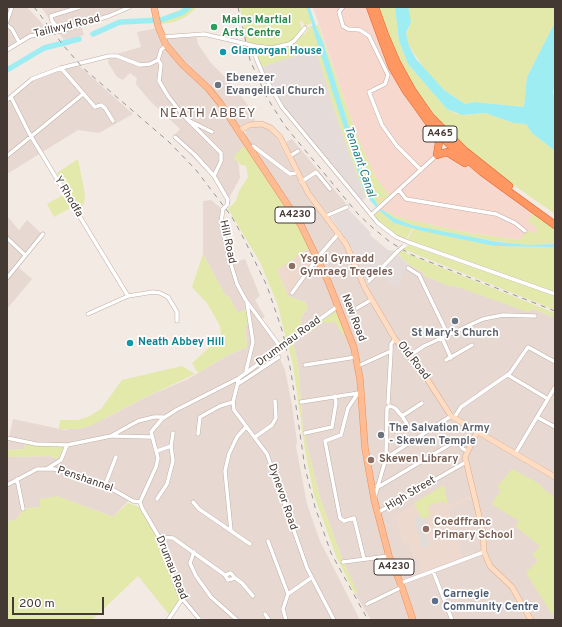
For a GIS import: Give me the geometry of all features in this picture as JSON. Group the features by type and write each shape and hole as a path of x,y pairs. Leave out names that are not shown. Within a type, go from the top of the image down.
{"highway":[{"name":"A465","path":"370,7 392,67 406,91 430,123 450,145 482,172 555,225"},
{"name":"A465","path":"375,7 385,35 398,63 412,90 430,116 465,151 555,219"},
{"name":"A465","path":"430,123 438,138 437,155 444,152 449,152 474,169 482,172"}],"main road":[{"name":"New Road","path":"154,7 157,21 166,45 183,65 213,93 301,225 318,257 338,306 356,357 365,448 374,500 389,556 402,585 411,619"},
{"name":"Old Road","path":"239,131 256,123 268,126 280,137 301,182 339,233 352,255 372,300 395,339 426,377 452,417 555,477"},
{"path":"477,432 467,451 466,462 484,532 484,552 490,566 512,588 531,620"}],"street":[{"path":"7,21 12,7"},
{"path":"61,31 52,22 51,16 80,7"},
{"name":"Taillwyd Road","path":"7,50 19,42 36,34 61,31 130,7"},
{"path":"343,7 339,12 343,26 348,29 360,30 369,36 388,75 385,84 368,92 382,125 397,146 421,170"},
{"path":"7,25 12,29 19,42"},
{"path":"163,37 200,34 254,46 272,48 284,47 294,41 305,28"},
{"path":"7,100 32,79 61,68 104,56 117,56 140,64 153,63 158,60 161,50 166,45"},
{"path":"254,46 256,58 262,72 282,107 371,215 396,237 555,294"},
{"path":"158,60 161,64 159,77 161,86 188,120 221,153 221,161 214,176"},
{"path":"61,68 95,107 101,105 105,108 113,121"},
{"path":"7,156 84,94"},
{"name":"Y Rhodfa","path":"11,97 32,136 128,296"},
{"path":"188,120 212,132"},
{"name":"Hill Road","path":"175,137 195,155 214,176 228,200 228,205 223,208 222,222 228,258 245,300 281,348"},
{"path":"254,146 290,174 297,173"},
{"path":"290,156 298,151"},
{"path":"371,215 437,155"},
{"path":"301,182 316,172 330,189"},
{"path":"399,190 406,199 496,214 515,223 525,231"},
{"path":"326,216 347,207"},
{"path":"292,293 318,257 339,233"},
{"path":"7,278 42,236"},
{"path":"7,238 25,255"},
{"path":"369,281 408,242"},
{"path":"408,268 419,275 448,335"},
{"path":"88,314 128,296 153,292 160,293 168,297 177,312 177,321"},
{"path":"245,300 251,324 253,342 246,372"},
{"path":"357,308 372,300"},
{"name":"Drummau Road","path":"239,378 338,306"},
{"path":"409,356 414,352 470,324 492,316 535,316"},
{"path":"442,338 451,358"},
{"path":"374,500 376,486 386,458 391,351 392,342 395,339"},
{"path":"446,360 472,345"},
{"path":"386,458 452,417 461,407 508,375 528,347 531,347 555,362"},
{"path":"358,366 391,351"},
{"name":"Drummau Road","path":"238,384 278,357"},
{"path":"305,364 356,357"},
{"path":"508,375 548,399"},
{"path":"198,434 200,417 233,402 239,378"},
{"path":"140,502 156,467 157,451 151,437 154,428 164,417 239,378"},
{"path":"515,454 553,393 555,387"},
{"path":"301,402 359,393"},
{"path":"359,393 348,408 343,431 338,438 325,441 340,518 344,521 354,518 364,559"},
{"path":"305,433 332,427 336,403 334,396"},
{"path":"255,438 272,425 276,418 274,401"},
{"name":"Dynevor Road","path":"233,402 234,410 267,454 311,578 334,620"},
{"path":"402,416 422,403"},
{"path":"388,406 395,408 407,424"},
{"path":"111,436 138,421 154,417 164,417"},
{"path":"537,417 555,427"},
{"path":"230,531 225,471 229,454 237,437 246,427"},
{"path":"157,499 167,484 173,461 171,446 173,433"},
{"path":"7,438 36,444 68,446 111,436 151,437"},
{"path":"376,486 380,486 454,442 457,441 463,449 467,451"},
{"path":"48,468 61,460 68,446"},
{"path":"157,451 171,446"},
{"path":"106,485 116,457"},
{"name":"High Street","path":"377,513 466,462"},
{"name":"Penshannel","path":"7,485 37,469 48,468 106,485 133,501 140,502"},
{"path":"17,480 23,509"},
{"name":"Drumau Road","path":"140,502 159,537 182,599 200,620"},
{"path":"193,502 199,509 250,544"},
{"path":"159,537 173,538 225,574 231,573 253,596"},
{"path":"268,541 288,593 283,609 286,620"},
{"path":"194,552 190,563 196,576 210,596 237,620"},
{"path":"367,604 402,585 433,571 484,552"},
{"path":"343,562 389,556"},
{"path":"433,571 452,620"},
{"path":"288,593 311,578"},
{"path":"168,620 182,599"},
{"path":"265,614 270,620"}],"shaded area":[{"path":"7,7 27,7 53,35 30,39 7,51"},
{"path":"41,7 130,7 81,25 84,35 64,40"},
{"path":"313,7 367,7 389,67 412,107 435,136 437,150 450,154 534,212 538,229 534,234 520,240 464,232 395,216 388,211 386,213 381,209 392,199 375,176 357,136"},
{"path":"158,28 163,37 196,34 198,44 211,63 233,85 250,108 256,123 239,131 252,150 236,158 239,165 240,178 228,200 217,182 173,137 180,129 149,100 136,84 137,78 130,73 123,80 117,77 108,63 109,56 141,47 137,32"},
{"path":"316,49 340,127 366,198 362,200 286,110 261,67"},
{"path":"77,64 133,114 99,133 78,130 7,174 7,100 32,79"},
{"path":"253,126 263,126 274,133 303,189 338,234 372,304 425,377 451,419 555,480 555,620 414,620 391,556 378,511 366,450 360,367 320,259 245,135 246,130"},
{"path":"292,139 347,205 327,213 308,189 300,174 286,142"},
{"path":"259,164 291,213 318,262 355,359 375,515 401,589 410,620 371,620 355,594 357,593 343,561 320,498 303,429 298,365 292,338 300,328 301,318 308,307 305,302 288,296"},
{"path":"211,200 222,209 231,263 245,259 260,296 255,300 265,317 260,320 281,348 279,357 285,370 292,405 297,442 296,446 307,504 320,541 360,620 205,620 189,608 180,596 140,502 130,499 113,517 57,496 41,507 23,509 17,519 7,522 7,457 49,456 61,460 26,442 24,449 7,450 7,438 9,438 13,419 65,430 106,418 146,397 188,379 228,355 247,347 245,324 251,324 248,308 238,313 229,297 225,295 203,254 203,201"},
{"path":"348,209 371,233 370,235 388,250 396,251 365,282 351,247 331,217"},
{"path":"7,216 19,230 27,220 43,235 17,266 32,279 7,309"},
{"path":"307,244 313,257 313,263 288,296 277,270"},
{"path":"398,254 408,264 399,284 395,287 390,284 384,274 380,273"},
{"path":"408,264 424,273 423,275 451,286 534,309 555,318 555,475 539,464 456,417 419,363 398,339 366,285 380,273 384,274 390,284 404,271"},
{"name":"Coedffranc Primary School","path":"444,485 448,505 472,495 473,498 449,509 455,535 463,558 423,573 418,559 415,560 408,542 403,544 395,516"},
{"path":"421,516 422,519 426,518 427,522 423,523 429,545 423,548 414,518"}],"green space":[{"path":"187,7 197,7 187,16 174,22 161,24 159,18"},
{"path":"240,7 307,7 312,23 305,26 302,21 300,22 302,31 294,40 286,45 271,47 247,44"},
{"path":"378,7 395,7 399,41 408,64 447,109 457,114 466,115 485,113 514,123 526,124 532,133 555,151 555,214 488,167 464,147 428,110 393,50"},
{"path":"408,7 555,7 555,22 527,77 524,107 475,102 465,104 444,90 426,71 409,46 406,33 409,28"},
{"path":"318,24 357,136 375,176 389,195 378,205 369,192 323,42 316,26"},
{"path":"312,26 367,197 366,198 340,127 316,49 261,67 257,58 257,53 260,49 275,49 289,46 302,34 304,35 308,30 307,28"},
{"path":"246,144 308,243 308,249 277,270 288,296 305,302 308,307 301,318 300,332 292,338 298,365 303,429 320,498 343,561 358,593 355,594 336,556 314,495 305,450 293,365 277,303 260,262 228,209 236,201 239,191 248,177 246,166 241,165 234,158"},
{"path":"78,159 85,195 84,204 78,209 57,173"},
{"path":"63,195 70,208 54,217 47,204"},
{"path":"379,210 394,223 413,228 406,239 399,237 377,220 375,215"},
{"path":"388,211 395,216 464,232 520,240 527,230 534,234 538,229 528,221 534,212 555,227 555,244 530,245 499,242 412,225 394,218 386,213"},
{"path":"414,228 494,246 555,247 555,292 407,240"},
{"path":"409,245 555,296 555,310 403,249"},
{"path":"402,250 410,255 555,313 555,318 534,309 528,312 452,285 451,287 423,275 424,273 408,264 398,254"},
{"path":"203,254 225,295 229,297 238,313 248,308 251,324 245,325 247,347 228,355 198,373 192,363 211,346 219,343 221,335 220,326 207,303 192,287"},
{"path":"335,312 337,313 346,334 343,335 334,321 331,323 324,322 310,332 309,330"},
{"path":"182,366 195,374 90,426 79,429 59,429 60,420 78,420 88,417 101,409 122,380"},
{"path":"26,442 67,445 61,460 49,456 7,457 7,450 24,449"},
{"path":"512,469 542,485 541,487 555,497 555,616 551,613 526,573 538,560 532,555 540,546 515,526 519,521 493,505 493,502 501,490 497,487"},
{"path":"444,485 448,505 443,501 430,505 428,507 430,516 422,519 414,503"},
{"path":"57,496 113,517 128,503 142,508 159,537 182,599 171,617 138,576 92,620 7,620 7,522 17,519 23,509 40,507 40,499"}],"water":[{"path":"395,7 408,7 411,22 406,33 409,46 416,59 444,90 465,104 475,102 524,107 527,77 555,22 555,84 553,92 555,100 555,151 532,133 526,124 514,123 485,113 462,115 447,109 408,64 399,41"},
{"path":"315,25 323,42 369,192 378,205 376,207 369,199 363,188 312,26"},
{"path":"381,209 394,218 412,225 498,242 530,245 555,244 555,247 494,246 422,231 394,223 379,210"}],"waterway":[{"path":"93,34 120,22 161,20 181,13 189,7"},
{"name":"Tennant Canal","path":"308,7 315,28"},
{"path":"7,70 44,48 79,39"}],"railway":[{"path":"34,7 83,68 169,142 196,170 232,217 244,239 267,286 283,333 291,372 305,468 315,507 331,553 368,620"},
{"path":"238,7 250,60 266,96 285,126 358,214 390,242 412,255 555,311"}],"place":[{"name":"Mains Martial Arts Centre","path":"214,27"},
{"name":"Glamorgan House","path":"223,52"},
{"name":"Ebenezer Evangelical Church","path":"218,85"},
{"name":"Ysgol Gynradd Gymraeg Tregeles","path":"292,266"},
{"name":"St Mary's Church","path":"455,321"},
{"name":"Neath Abbey Hill","path":"130,343"},
{"name":"The Salvation Army - Skewen Temple","path":"381,435"},
{"name":"Skewen Library","path":"371,460"},
{"name":"Coedffranc Primary School","path":"426,529"},
{"name":"Carnegie Community Centre","path":"435,601"}],"district":[{"name":"NEATH ABBEY","path":"208,114"}]}
